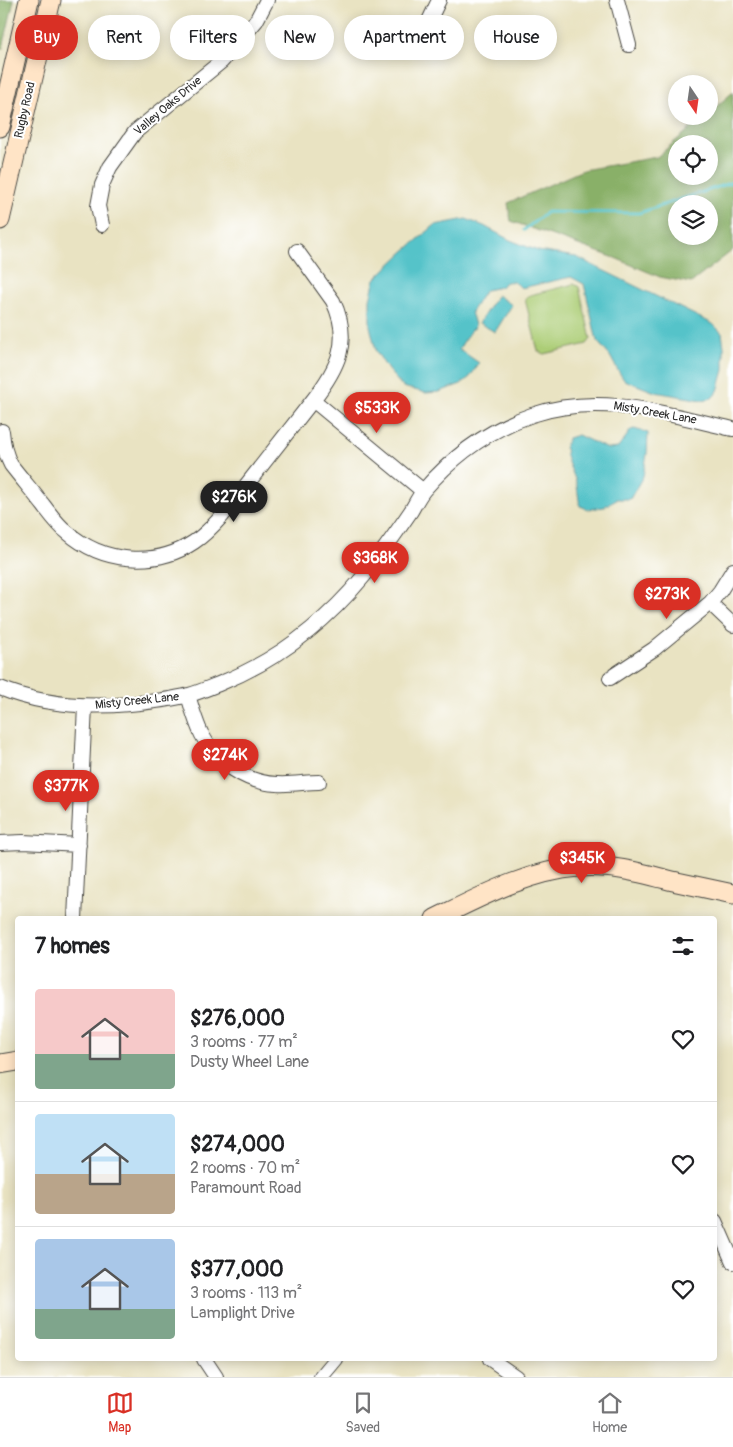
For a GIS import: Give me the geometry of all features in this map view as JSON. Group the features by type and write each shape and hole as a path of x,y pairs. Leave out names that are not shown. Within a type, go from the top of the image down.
{"main road":[{"name":"Rugby Road","path":"0,127 29,0"},
{"name":"Rugby Road","path":"0,220 51,0"},
{"path":"441,916 509,884 558,869 580,867 601,867 637,872 733,894"},
{"path":"0,1064 15,1062"}],"street":[{"name":"Valley Oaks Drive","path":"102,225 98,206 102,185 110,167 135,132 222,61 256,21 268,0"},
{"path":"432,15 439,0"},
{"path":"617,0 629,45"},
{"path":"2,431 3,444 11,465 61,527 82,544 97,552 114,557 132,559 151,558 178,551 195,541 210,530 313,400 336,367 341,347 342,327 337,309 298,251"},
{"path":"313,400 423,491"},
{"name":"Misty Creek Lane","path":"0,688 31,698 65,705 85,706 141,703 188,695 234,678 274,657 323,620 365,575 423,491 448,465 480,440 531,415 556,409 592,405 621,405 733,429"},
{"path":"610,678 654,648 710,603 733,570"},
{"path":"710,603 733,625"},
{"path":"188,695 203,736 212,751 232,769 258,781 268,783 320,782"},
{"path":"75,916 85,706"},
{"path":"0,843 23,842 79,845"},
{"path":"717,1226 733,1262"},
{"path":"205,1361 216,1377"},
{"path":"321,1377 334,1361"},
{"path":"493,1361 516,1377"}],"green space":[{"path":"0,0 14,0 3,48 0,48"},
{"path":"733,92 733,250 691,283 660,277 615,258 511,221 508,203 583,170 657,157 668,148 668,185 718,185 718,135 683,135 694,125 718,125 718,105"},
{"path":"574,284 579,287 591,339 587,344 544,354 538,351 525,299 530,295"}],"water":[{"path":"466,219 538,251 576,257 713,324 722,333 724,347 724,370 718,391 712,398 702,400 655,392 624,380 610,356 597,341 584,284 571,277 521,288 516,283 509,282 504,283 501,287 485,290 471,312 475,325 474,329 472,328 459,349 479,363 470,377 461,384 439,392 426,393 403,387 388,370 376,351 370,326 370,299 375,279 435,225"},
{"path":"497,295 512,305 495,332 479,323"},
{"path":"634,429 648,433 647,454 643,476 630,499 616,499 604,507 588,509 580,506 576,482 568,463 565,448 568,438 578,435 608,449 618,448 631,430"}],"waterway":[{"path":"524,230 547,212 639,213 733,182"}]}
